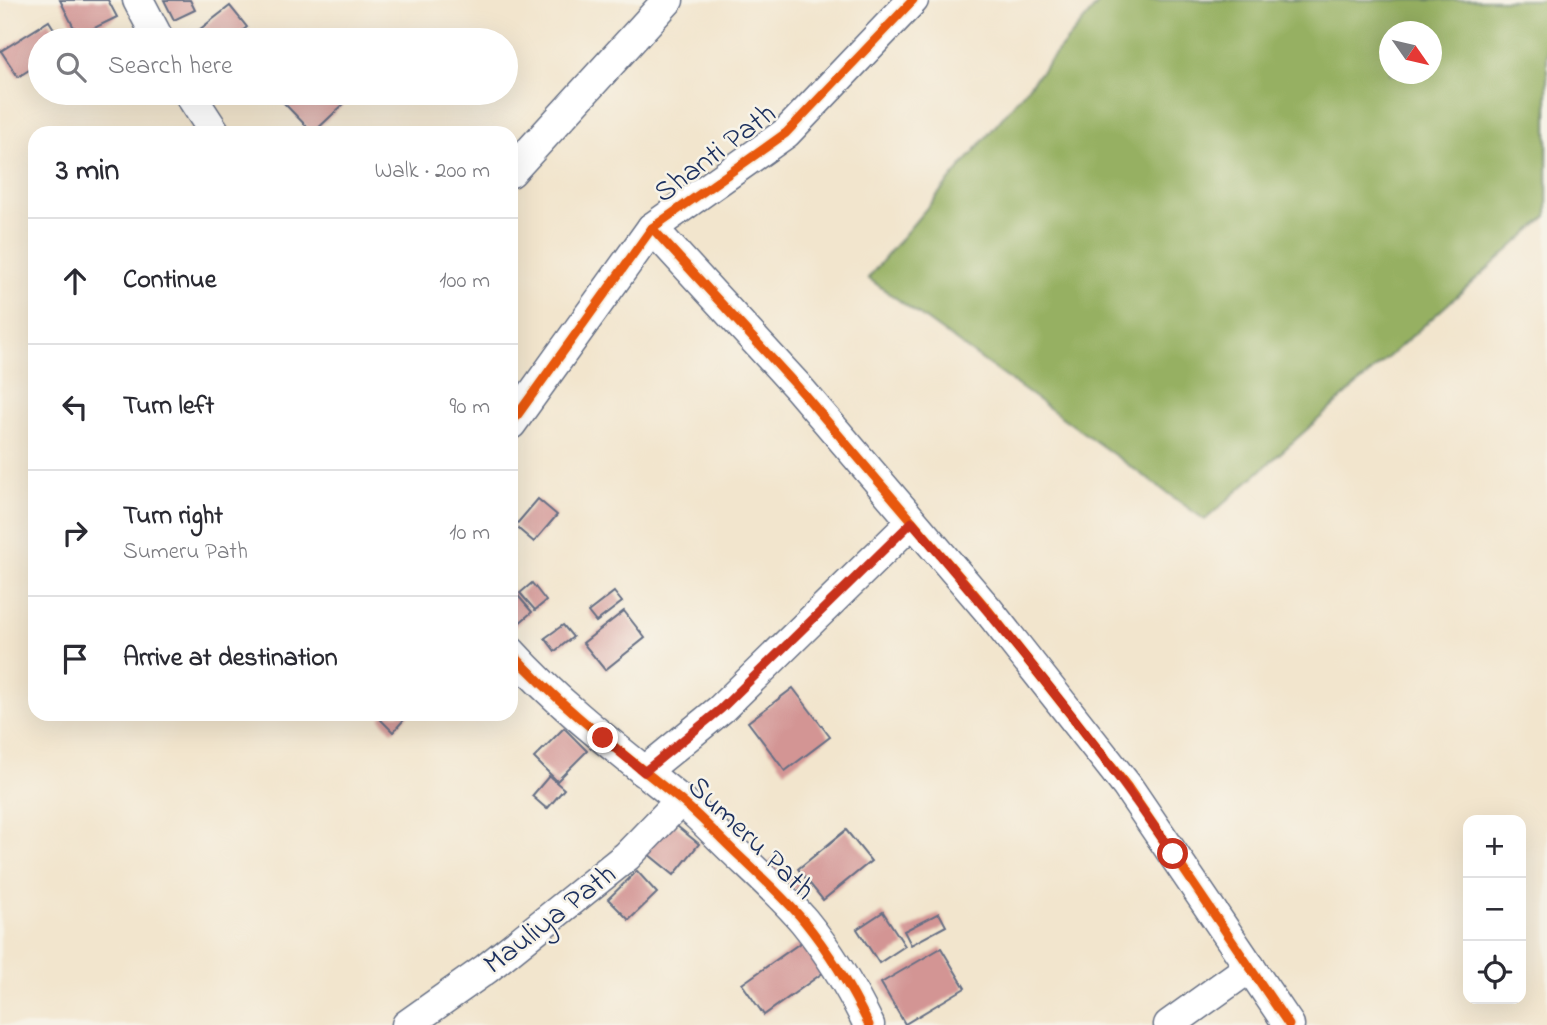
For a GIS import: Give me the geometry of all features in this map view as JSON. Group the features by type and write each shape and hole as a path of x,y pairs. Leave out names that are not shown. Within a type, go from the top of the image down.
{"street":[{"path":"138,0 153,28"},
{"path":"518,164 668,0"},
{"name":"Shanti Path","path":"518,414 652,228 786,133 913,0"},
{"path":"197,105 210,126"},
{"path":"652,228 797,386 989,611 1127,786 1289,1025"},
{"path":"644,772 721,709 912,522"},
{"name":"Sumeru Path","path":"518,660 533,677 644,772 681,800 804,920 852,989 869,1025"},
{"name":"Mauliya Path","path":"407,1025 486,969 627,856 681,800"},
{"path":"1169,1025 1250,967"}],"green space":[{"path":"1101,0 1547,0 1547,216 1205,520 868,278"}],"building":[{"path":"60,0 108,0 117,17 94,28 74,28"},
{"path":"164,0 190,0 195,10 174,20"},
{"path":"230,6 247,27 246,28 202,28"},
{"path":"49,21 53,28 38,28"},
{"path":"28,34 28,71 18,77 1,51"},
{"path":"286,105 343,105 320,126 306,126"},
{"path":"538,499 557,515 534,542 518,529 518,522"},
{"path":"532,583 546,601 535,610 520,593"},
{"path":"614,592 622,602 596,622 588,612"},
{"path":"518,596 532,612 518,624"},
{"path":"624,611 645,638 605,670 583,643"},
{"path":"563,625 573,637 555,651 545,638"},
{"path":"793,688 830,737 785,771 748,722"},
{"path":"382,721 403,721 393,732"},
{"path":"564,728 587,751 557,781 534,758"},
{"path":"549,776 564,789 547,809 532,796"},
{"path":"667,818 699,844 674,875 642,849"},
{"path":"846,830 871,861 823,900 798,869"},
{"path":"773,858 805,884 798,892 766,866"},
{"path":"637,871 657,893 629,920 608,899"},
{"path":"883,912 905,946 879,963 857,929"},
{"path":"939,913 946,926 911,945 904,931"},
{"path":"803,941 824,972 764,1015 742,984"},
{"path":"941,948 965,988 905,1024 881,983"}],"cycle path":[{"path":"518,414 652,228 786,133 913,0"},
{"path":"652,228 797,386 989,611 1127,786 1289,1025"},
{"path":"518,659 571,710 693,811 787,903 831,958 869,1025"}],"route":[{"path":"603,738 644,772 721,709 912,522 989,611 1127,786 1173,854"}]}
